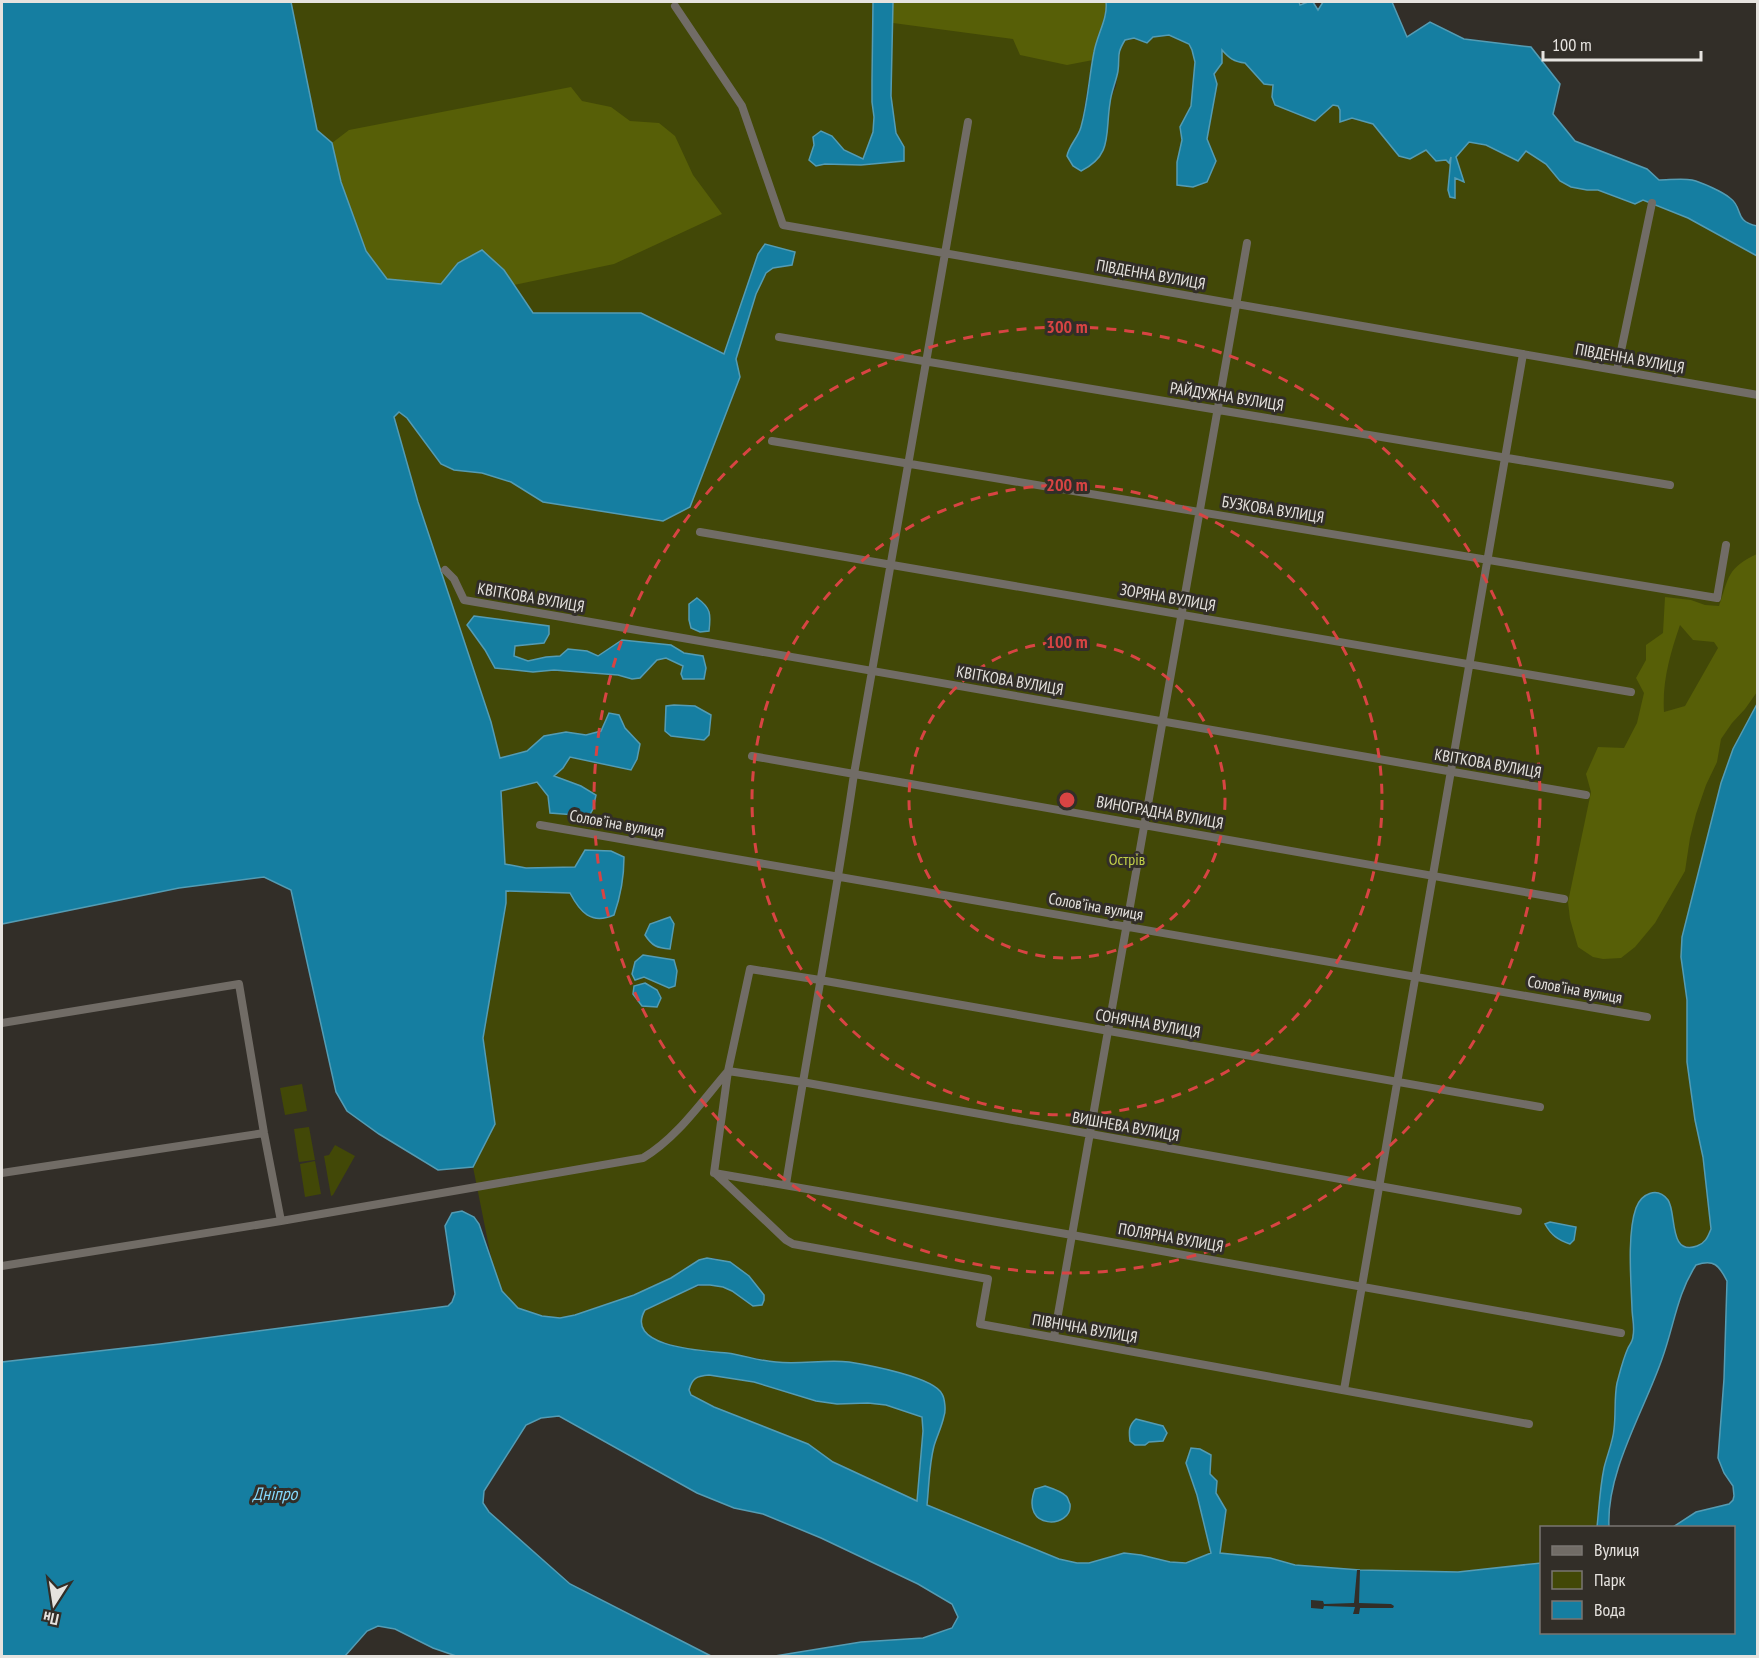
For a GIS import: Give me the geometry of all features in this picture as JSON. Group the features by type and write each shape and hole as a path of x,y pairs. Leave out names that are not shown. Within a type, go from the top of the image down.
{"street":[{"name":"ПІВДЕННА ВУЛИЦЯ","path":"675,6 742,106 783,225 1758,395"},
{"path":"786,1184 839,877 854,774 968,122"},
{"path":"1617,370 1652,203"},
{"path":"1054,1337 1247,243"},
{"name":"РАЙДУЖНА ВУЛИЦЯ","path":"779,337 1670,485"},
{"path":"1344,1390 1523,354"},
{"name":"БУЗКОВА ВУЛИЦЯ","path":"772,441 1717,598 1725,545"},
{"name":"ЗОРЯНА ВУЛИЦЯ","path":"700,532 1631,692"},
{"name":"КВІТКОВА ВУЛИЦЯ","path":"445,570 454,579 464,600 1586,795"},
{"name":"ВИНОГРАДНА ВУЛИЦЯ","path":"752,756 1564,899"},
{"name":"Соловʼїна вулиця","path":"540,825 1647,1017"},
{"name":"СОНЯЧНА ВУЛИЦЯ","path":"728,1071 750,969 1540,1107"},
{"path":"2,1023 239,984 281,1221"},
{"path":"714,1173 728,1071"},
{"path":"2,1266 281,1221 643,1158 676,1131 728,1071"},
{"name":"ВИШНЕВА ВУЛИЦЯ","path":"728,1071 802,1082 1518,1211"},
{"path":"2,1173 264,1133"},
{"name":"ПОЛЯРНА ВУЛИЦЯ","path":"714,1173 1621,1334"},
{"name":"ПІВНІЧНА ВУЛИЦЯ","path":"714,1173 793,1244 988,1279 980,1324 1528,1424"}],"green space":[{"name":"Острів","path":"291,2 873,2 873,132 861,165 904,161 904,147 896,133 891,96 893,2 1106,2 1104,20 1094,49 1081,128 1069,148 1106,143 1110,100 1116,86 1118,51 1125,40 1134,38 1147,43 1153,37 1169,35 1189,44 1192,50 1195,62 1191,106 1180,127 1182,140 1180,149 1207,182 1211,172 1207,139 1217,84 1214,74 1221,49 1237,62 1245,63 1264,84 1273,85 1272,97 1338,106 1351,117 1375,126 1410,159 1424,150 1427,150 1436,161 1446,160 1452,154 1448,190 1455,197 1455,178 1463,181 1456,157 1469,142 1486,145 1517,161 1526,150 1546,164 1560,181 1587,190 1598,190 1635,204 1643,200 1688,218 1757,256 1757,704 1733,749 1721,783 1682,937 1681,957 1687,1000 1687,1062 1703,1157 1711,1228 1708,1238 1693,1247 1680,1243 1675,1237 1672,1210 1632,1224 1630,1270 1633,1337 1617,1383 1614,1432 1603,1471 1597,1526 1540,1526 1540,1563 1458,1572 1357,1570 1295,1565 1270,1558 1212,1553 1186,1563 1124,1553 1089,1563 1059,1560 917,1501 833,1462 808,1444 714,1407 691,1395 689,1390 693,1379 709,1375 754,1382 816,1401 886,1405 903,1409 931,1421 848,1362 776,1362 726,1353 685,1349 650,1338 642,1326 642,1315 645,1311 697,1287 718,1285 730,1289 752,1305 762,1305 764,1295 749,1276 715,1258 699,1260 671,1278 634,1295 560,1318 542,1316 518,1308 502,1291 493,1267 473,1167 495,1124 483,1038 506,903 500,758 418,502 394,417 399,412 407,418 441,464 454,470 482,473 512,482 543,502 736,359 641,313 533,313 504,270 366,251 341,182 332,143 317,130"},
{"path":"893,2 1106,2 1107,5 1093,60 1067,65 1020,55 1013,39 893,23"},
{"path":"571,87 582,101 611,107 630,121 659,123 675,136 693,175 722,214 614,264 514,285 504,270 458,263 441,284 387,279 366,251 341,182 332,143 349,130"},
{"path":"1757,554 1757,692 1721,739 1717,762 1696,814 1685,871 1655,923 1635,947 1621,958 1593,957 1578,947 1568,902 1591,792 1586,774 1598,747 1624,748 1637,723 1644,693 1636,678 1646,660 1646,645 1663,633 1665,597 1719,606 1730,574 1747,559","holes":["1680,625 1693,640 1714,642 1718,648 1685,706 1664,712 1667,668"]},
{"path":"302,1084 307,1111 285,1115 280,1088"},
{"path":"309,1127 315,1160 299,1162 294,1129"},
{"path":"335,1145 355,1156 331,1196 324,1156 329,1155"},
{"path":"315,1161 321,1194 305,1197 300,1164"}],"water":[{"path":"2,2 291,2 317,130 332,143 341,182 366,251 387,279 441,284 458,263 482,250 504,270 533,313 641,313 724,354 758,254 765,244 795,252 792,265 773,268 766,273 756,294 736,359 740,377 690,507 663,521 543,502 511,482 482,473 454,470 441,464 407,418 399,412 394,417 418,502 491,722 500,758 527,751 544,736 566,732 586,735 601,731 609,713 619,715 625,728 640,744 637,759 631,770 570,757 554,776 581,786 596,795 589,816 550,813 548,796 537,782 501,791 505,864 526,868 575,867 585,850 611,851 624,857 623,872 614,915 606,918 587,915 570,893 506,891 506,903 483,1038 495,1124 473,1167 438,1170 379,1134 347,1111 336,1092 291,890 264,877 179,888 2,924"},
{"path":"873,2 893,2 891,96 896,133 904,147 904,161 816,166 809,160 814,145 813,137 821,131 832,136 844,150 863,159 873,132"},
{"path":"1106,2 1299,2 1300,5 1313,2 1318,10 1323,2 1392,2 1407,37 1430,22 1464,39 1531,47 1560,84 1553,114 1575,141 1647,169 1659,180 1692,180 1727,196 1737,206 1745,221 1757,226 1757,256 1688,218 1643,200 1635,204 1598,190 1571,187 1560,181 1546,164 1526,151 1518,161 1486,145 1469,142 1456,157 1464,182 1455,178 1455,198 1450,197 1448,190 1451,157 1449,163 1446,160 1436,161 1426,150 1410,159 1399,156 1373,124 1352,118 1340,122 1338,106 1333,105 1315,121 1275,105 1272,97 1273,85 1264,84 1245,63 1232,59 1222,50 1222,63 1214,74 1217,84 1207,139 1216,161 1207,182 1193,187 1177,185 1177,162 1182,140 1180,127 1191,106 1195,62 1189,44 1169,35 1153,37 1147,43 1134,38 1125,40 1119,52 1106,143 1098,158 1081,171 1073,166 1067,156 1081,127 1094,52 1105,14"},
{"path":"697,598 709,612 709,631 700,632 691,628 689,604"},
{"path":"474,616 549,626 549,634 544,643 515,646 514,656 528,661 560,656 568,649 587,651 598,656 622,640 671,645 684,653 703,656 706,668 704,679 683,679 681,674 683,666 666,658 657,660 640,678 632,679 618,675 554,670 533,672 495,668 467,625"},
{"name":"Дніпро","path":"1757,704 1757,1656 775,1656 861,1642 923,1638 952,1628 958,1617 952,1604 918,1584 821,1538 763,1514 734,1508 697,1493 559,1416 541,1418 526,1425 484,1491 483,1503 489,1512 570,1584 711,1656 456,1656 433,1648 395,1629 378,1626 367,1631 345,1656 2,1656 2,1362 160,1344 448,1306 455,1294 445,1226 452,1213 462,1211 474,1217 479,1224 502,1291 518,1308 542,1316 560,1318 575,1315 634,1295 671,1278 699,1260 707,1258 730,1262 749,1276 764,1295 762,1305 753,1306 723,1287 698,1285 645,1310 641,1323 646,1332 656,1340 686,1349 727,1353 776,1362 849,1362 900,1373 927,1382 942,1394 945,1414 932,1453 927,1505 1059,1559 1089,1563 1124,1553 1186,1563 1211,1553 1197,1495 1186,1463 1191,1448 1200,1449 1211,1455 1210,1474 1217,1481 1216,1493 1226,1510 1220,1553 1270,1558 1295,1565 1360,1570 1458,1572 1540,1563 1540,1634 1735,1634 1735,1526 1675,1526 1696,1512 1729,1504 1734,1496 1733,1486 1718,1458 1724,1379 1727,1281 1718,1267 1712,1263 1696,1265 1684,1287 1662,1359 1613,1485 1609,1526 1597,1526 1605,1463 1615,1423 1617,1383 1634,1333 1630,1271 1631,1230 1636,1208 1645,1196 1659,1193 1664,1196 1671,1206 1677,1239 1682,1245 1688,1247 1703,1243 1711,1229 1703,1157 1687,1062 1687,1000 1681,957 1682,937 1721,783 1733,749","holes":["709,1375 754,1382 816,1401 886,1405 922,1417 923,1431 917,1501 833,1462 808,1444 714,1407 691,1395 689,1390 693,1380"]},
{"path":"666,706 695,706 711,715 709,735 704,740 671,736 665,731"},
{"path":"670,917 674,924 670,949 655,946 645,935 650,924"},
{"path":"643,955 674,960 677,971 675,986 669,988 644,977 635,980 632,974 635,962"},
{"path":"645,983 657,990 661,998 657,1007 642,1006 633,994 634,986"},
{"path":"1550,1222 1576,1227 1574,1240 1570,1244 1555,1237 1545,1224"},
{"path":"1136,1419 1163,1426 1167,1433 1163,1441 1135,1445 1130,1441 1130,1427"},
{"path":"1045,1486 1059,1491 1067,1498 1070,1504 1069,1512 1064,1518 1048,1522 1040,1519 1034,1513 1032,1503 1035,1489"}],"pier":[{"path":"1357,1570 1360,1570 1359,1603 1391,1604 1393,1608 1360,1608 1359,1614 1353,1614 1355,1607 1311,1608 1311,1600 1323,1601 1324,1604 1354,1603"}]}
